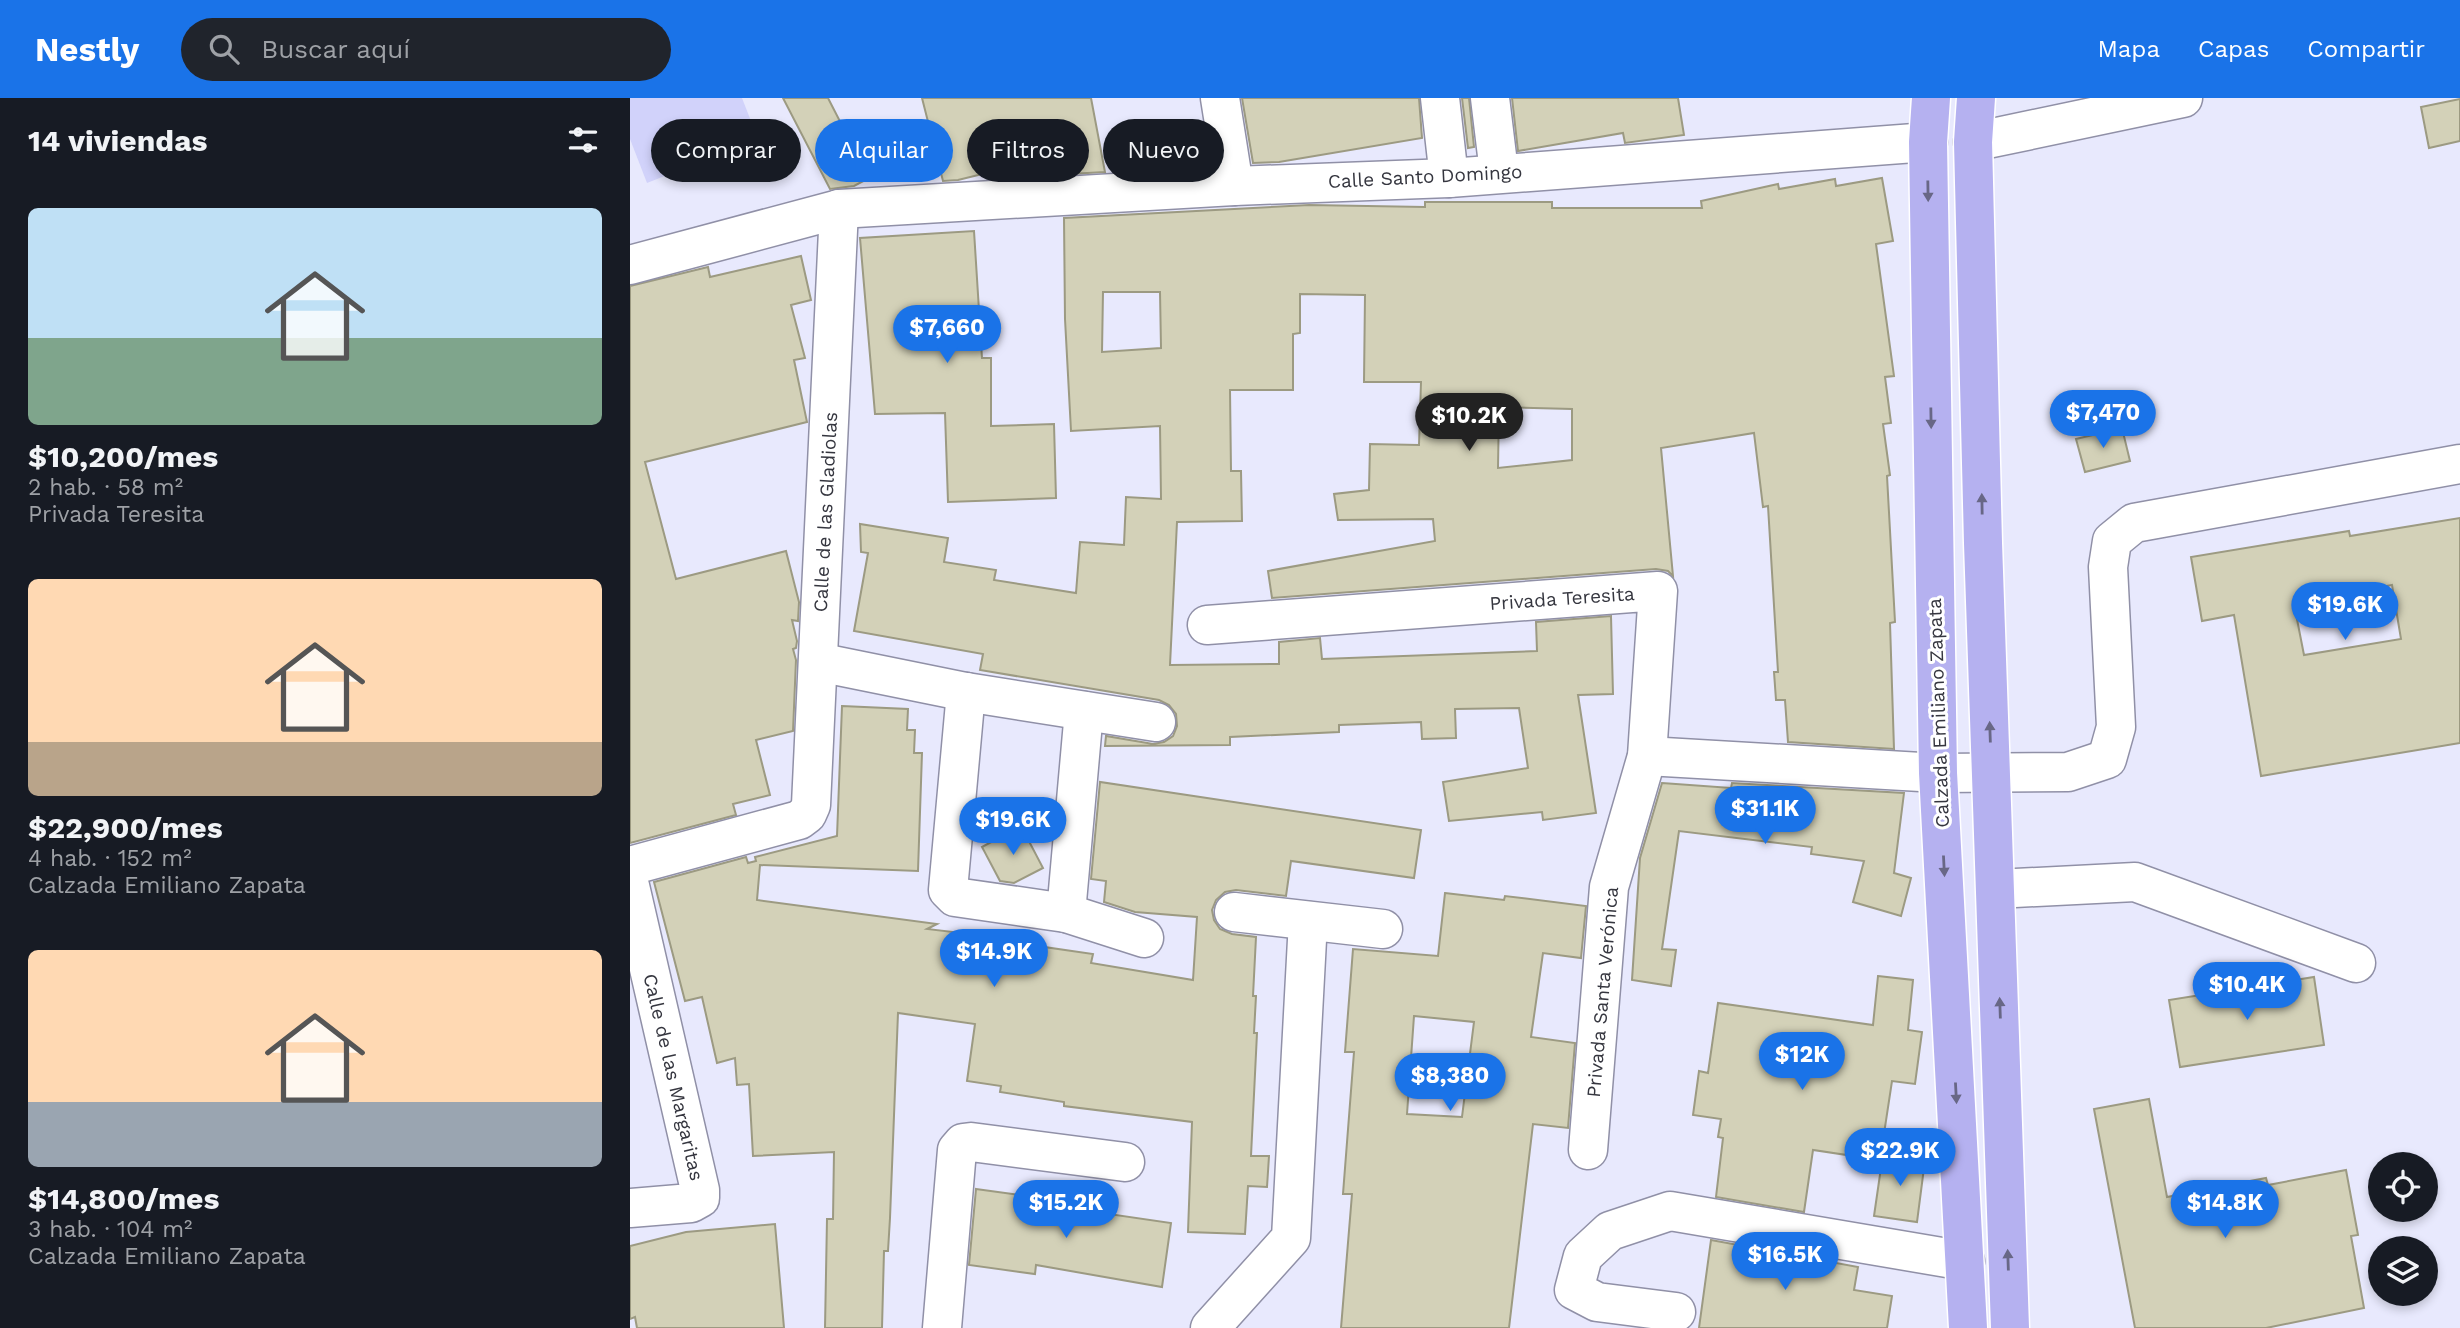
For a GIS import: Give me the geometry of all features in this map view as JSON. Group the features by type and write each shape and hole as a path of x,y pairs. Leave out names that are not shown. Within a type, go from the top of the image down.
{"main road":[{"name":"Calzada Emiliano Zapata","path":"1931,98 1928,142 1938,773 1968,1328"},
{"path":"1976,98 1973,142 1983,543 2010,1328"}],"street":[{"path":"1220,98 1234,186"},
{"path":"1440,98 1450,178"},
{"path":"1490,98 1499,172"},
{"path":"1973,142 2183,98"},
{"name":"Calle Santo Domingo","path":"630,265 839,209 1234,186 1450,178 1499,172 1928,142"},
{"name":"Calle de las Gladiolas","path":"630,866 799,820 807,814 811,805 839,209"},
{"path":"1647,756 1938,773 2068,772 2107,759 2116,727 2108,567 2112,541 2134,523 2460,464"},
{"name":"Privada Teresita","path":"1207,625 1658,591 1647,756"},
{"path":"818,662 966,692 1156,722"},
{"path":"966,692 948,890 955,897 1066,913 1144,938"},
{"path":"1066,913 1084,711"},
{"name":"Privada Santa Verónica","path":"1588,1150 1609,887 1647,756"},
{"path":"1996,889 2135,882 2356,962"},
{"name":"Calle de las Margaritas","path":"630,886 700,1190 700,1198 691,1203 630,1208"},
{"path":"1234,912 1383,929"},
{"path":"1210,1328 1292,1238 1308,921"},
{"path":"942,1328 957,1150 963,1143 1125,1162"},
{"path":"1676,1312 1597,1302 1574,1290 1583,1256 1609,1231 1670,1211 1965,1261"}],"shaded area":[{"path":"630,98 742,98 750,119 651,119 651,181 647,183 630,139"}],"building":[{"path":"783,98 828,98 839,119 815,119 815,160 801,133 801,119 794,119"},
{"path":"922,98 1091,98 1103,172 1089,173 1089,119 967,119 967,178 953,180 953,119 927,119"},
{"path":"1242,98 1419,98 1422,138 1279,162 1253,163"},
{"path":"1462,98 1469,98 1474,147 1468,148"},
{"path":"1512,98 1678,98 1684,135 1625,143 1623,133 1518,151"},
{"path":"2460,99 2460,141 2429,148 2421,107"},
{"path":"1882,178 1893,241 1876,244 1894,376 1885,377 1891,423 1883,424 1890,475 1887,476 1895,622 1890,623 1894,749 1788,742 1785,700 1776,700 1774,672 1778,672 1768,506 1763,507 1754,433 1661,448 1673,576 1668,571 1656,569 1272,598 1268,571 1435,541 1433,519 1338,520 1334,494 1369,490 1370,444 1419,445 1421,382 1364,382 1365,295 1300,294 1300,333 1293,334 1293,390 1230,390 1231,471 1241,471 1242,521 1177,522 1170,665 1279,664 1279,642 1320,638 1322,659 1537,651 1536,622 1611,616 1613,694 1578,695 1596,813 1543,820 1542,812 1449,821 1443,782 1528,768 1519,708 1455,709 1456,738 1422,739 1421,722 1339,725 1339,732 1230,737 1230,745 1105,746 1106,736 1153,744 1164,742 1173,736 1177,726 1176,714 1169,705 1159,700 980,670 983,654 854,631 868,553 861,552 860,524 948,538 944,562 996,570 994,580 1076,593 1080,542 1124,545 1126,497 1161,499 1160,426 1071,431 1065,319 1064,218 1309,205 1425,207 1425,202 1552,202 1552,208 1702,208 1701,201 1778,184 1779,189 1835,179 1836,186","holes":["1103,292 1160,292 1161,348 1102,352","1499,407 1572,409 1572,460 1498,468"]},
{"path":"826,182 862,182 854,186 830,189"},
{"path":"974,231 982,358 991,358 991,426 1054,424 1056,498 948,502 945,413 875,414 860,238"},
{"path":"801,256 811,300 791,305 805,358 794,360 807,422 645,462 676,579 786,551 799,602 798,621 792,620 797,641 796,648 793,649 796,660 793,731 756,740 770,795 733,804 736,815 630,843 630,286 708,267 710,277"},
{"path":"2122,428 2130,461 2085,472 2076,439"},
{"path":"2460,518 2460,743 2261,776 2234,615 2202,621 2191,557 2349,531 2350,536","holes":["2392,585 2401,639 2304,655 2294,604"]},
{"path":"842,706 908,709 907,730 915,730 914,753 922,753 918,871 760,865 757,900 937,924 927,929 1004,938 1003,941 1093,954 1091,963 1193,980 1197,917 1135,912 1104,902 1106,881 1091,879 1100,782 1421,830 1414,878 1291,861 1286,896 1236,890 1225,892 1216,900 1212,910 1220,929 1232,934 1256,937 1253,996 1256,996 1254,1033 1257,1033 1251,1156 1269,1156 1267,1187 1248,1186 1245,1234 1188,1232 1192,1122 1064,1106 1064,1102 1000,1092 1001,1086 967,1081 975,1024 898,1013 890,1218 888,1251 884,1251 882,1328 825,1328 827,1219 833,1219 834,1152 753,1156 749,1084 737,1085 735,1058 717,1063 702,997 685,1001 654,882 746,857 748,863 756,861 755,857 837,836"},
{"path":"1662,783 1731,788 1732,783 1904,793 1894,873 1911,878 1901,916 1853,902 1864,861 1811,854 1812,847 1679,831 1662,949 1676,950 1671,986 1632,980 1640,858"},
{"path":"1021,826 1043,868 1014,883 1000,881 982,847"},
{"path":"1445,893 1504,900 1505,896 1586,906 1581,958 1543,953 1531,1037 1575,1043 1568,1128 1533,1124 1509,1328 1341,1328 1352,1194 1343,1194 1354,1052 1345,1052 1353,949 1438,956","holes":["1414,1016 1474,1022 1462,1117 1407,1114"]},
{"path":"1878,976 1913,980 1908,1030 1922,1032 1915,1084 1892,1081 1880,1160 1813,1150 1804,1212 1716,1197 1723,1138 1718,1137 1721,1119 1693,1115 1699,1071 1708,1073 1718,1003 1873,1025"},
{"path":"2314,977 2324,1045 2180,1067 2169,1000"},
{"path":"2149,1099 2167,1197 2266,1178 2268,1185 2346,1170 2358,1235 2351,1236 2364,1308 2266,1328 2135,1328 2094,1109"},
{"path":"1883,1154 1925,1160 1917,1222 1874,1216"},
{"path":"976,1189 1041,1198 1040,1204 1171,1223 1162,1287 1036,1265 1035,1274 969,1265"},
{"path":"775,1224 784,1328 637,1328 635,1317 630,1319 630,1246 686,1232"},
{"path":"1711,1240 1858,1267 1854,1290 1892,1296 1887,1328 1699,1328"}]}
